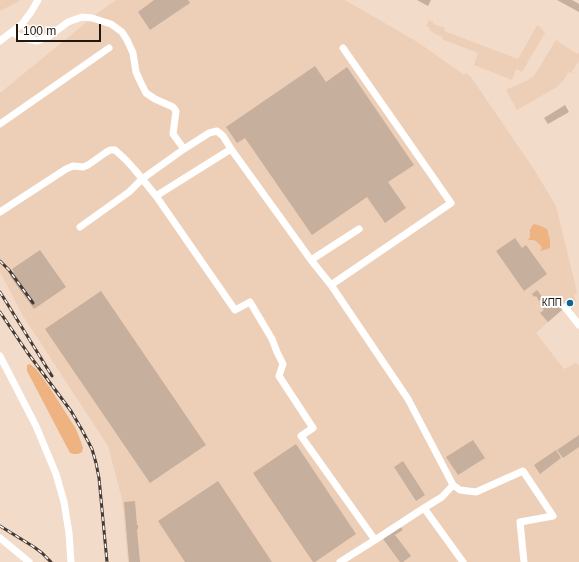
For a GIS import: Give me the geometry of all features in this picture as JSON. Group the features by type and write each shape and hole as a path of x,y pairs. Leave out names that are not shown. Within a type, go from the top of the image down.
{"street":[{"path":"0,41 26,19 38,0"},
{"path":"12,32 22,38 37,41 48,37 68,22 75,19 88,17 103,21 117,28 122,32 133,53 136,72 146,93 173,107 176,111 173,134 184,149"},
{"path":"0,124 110,48"},
{"path":"331,285 451,203 343,48"},
{"path":"80,227 129,192 142,179 184,149 209,133 217,131 223,136 311,260 331,285 408,399 453,486 460,490 476,492 523,471 553,516 520,522 524,562"},
{"path":"156,196 231,149"},
{"path":"0,212 66,169 73,166 83,167 110,150 115,150 131,165 156,196 235,310 250,302 272,339 283,364 280,376 313,428 301,436 375,540"},
{"path":"311,260 359,229"},
{"path":"565,307 579,325"},
{"path":"0,356 36,426 56,474 64,502 70,533 71,562"},
{"path":"340,562 442,497 453,486"},
{"path":"424,508 463,562"},
{"path":"0,538 29,562"}],"shaded area":[{"path":"0,0 21,0 0,11"},
{"path":"116,0 345,0 419,43 464,75 466,73 471,77 535,171 556,206 577,292 574,296 576,301 569,307 567,305 536,333 564,369 576,363 579,366 579,562 128,562 122,499 108,446 23,316 0,272 0,93 99,12"},
{"path":"429,20 433,22 433,24 445,28 444,31 518,59 538,25 545,33 522,72 516,69 512,80 474,65 478,53 442,39 443,37 433,33 429,30 430,28 426,26"},
{"path":"556,40 577,54 579,52 579,61 571,73 568,72 563,81 557,87 517,110 506,90 534,76"},
{"path":"534,224 547,229 550,240 550,247 548,249 540,251 542,248 536,241 528,240 530,237 530,230"},
{"path":"30,364 37,370 50,388 76,429 83,448 82,452 78,454 70,453 27,371 27,365"}],"building":[{"path":"154,0 188,0 190,3 150,30 138,12"},
{"path":"417,0 431,0 428,6"},
{"path":"557,0 572,0 579,4 579,12"},
{"path":"315,66 326,82 347,67 414,165 388,182 406,208 385,223 367,197 312,235 245,138 237,143 226,127"},
{"path":"565,105 569,112 548,124 544,118"},
{"path":"515,238 522,248 526,245 547,274 524,291 496,251"},
{"path":"40,250 66,287 34,309 10,276 14,272 12,269"},
{"path":"537,290 543,298 539,301 536,296 534,297 532,294"},
{"path":"101,291 206,445 150,483 45,329"},
{"name":"КПП","path":"571,299 574,303 569,307 565,303"},
{"path":"548,302 552,307 555,303 562,310 548,322 540,313 544,310 542,308"},
{"path":"579,435 579,447 563,458 557,450"},
{"path":"473,440 485,458 458,475 446,457"},
{"path":"296,444 356,534 315,562 313,562 253,473"},
{"path":"556,450 561,458 540,474 534,465"},
{"path":"403,461 425,495 416,501 394,467"},
{"path":"218,481 272,562 185,562 158,521"},
{"path":"135,501 140,562 129,562 124,502"},
{"path":"400,526 403,530 395,535 411,556 403,562 400,562 383,539"}],"railway":[{"path":"0,261 9,270 33,303"},
{"path":"0,292 52,376"},
{"path":"0,312 27,352 71,411 92,449 99,478 107,562"},
{"path":"0,526 34,547 51,562"}],"place":[{"name":"КПП","path":"570,303"}]}
